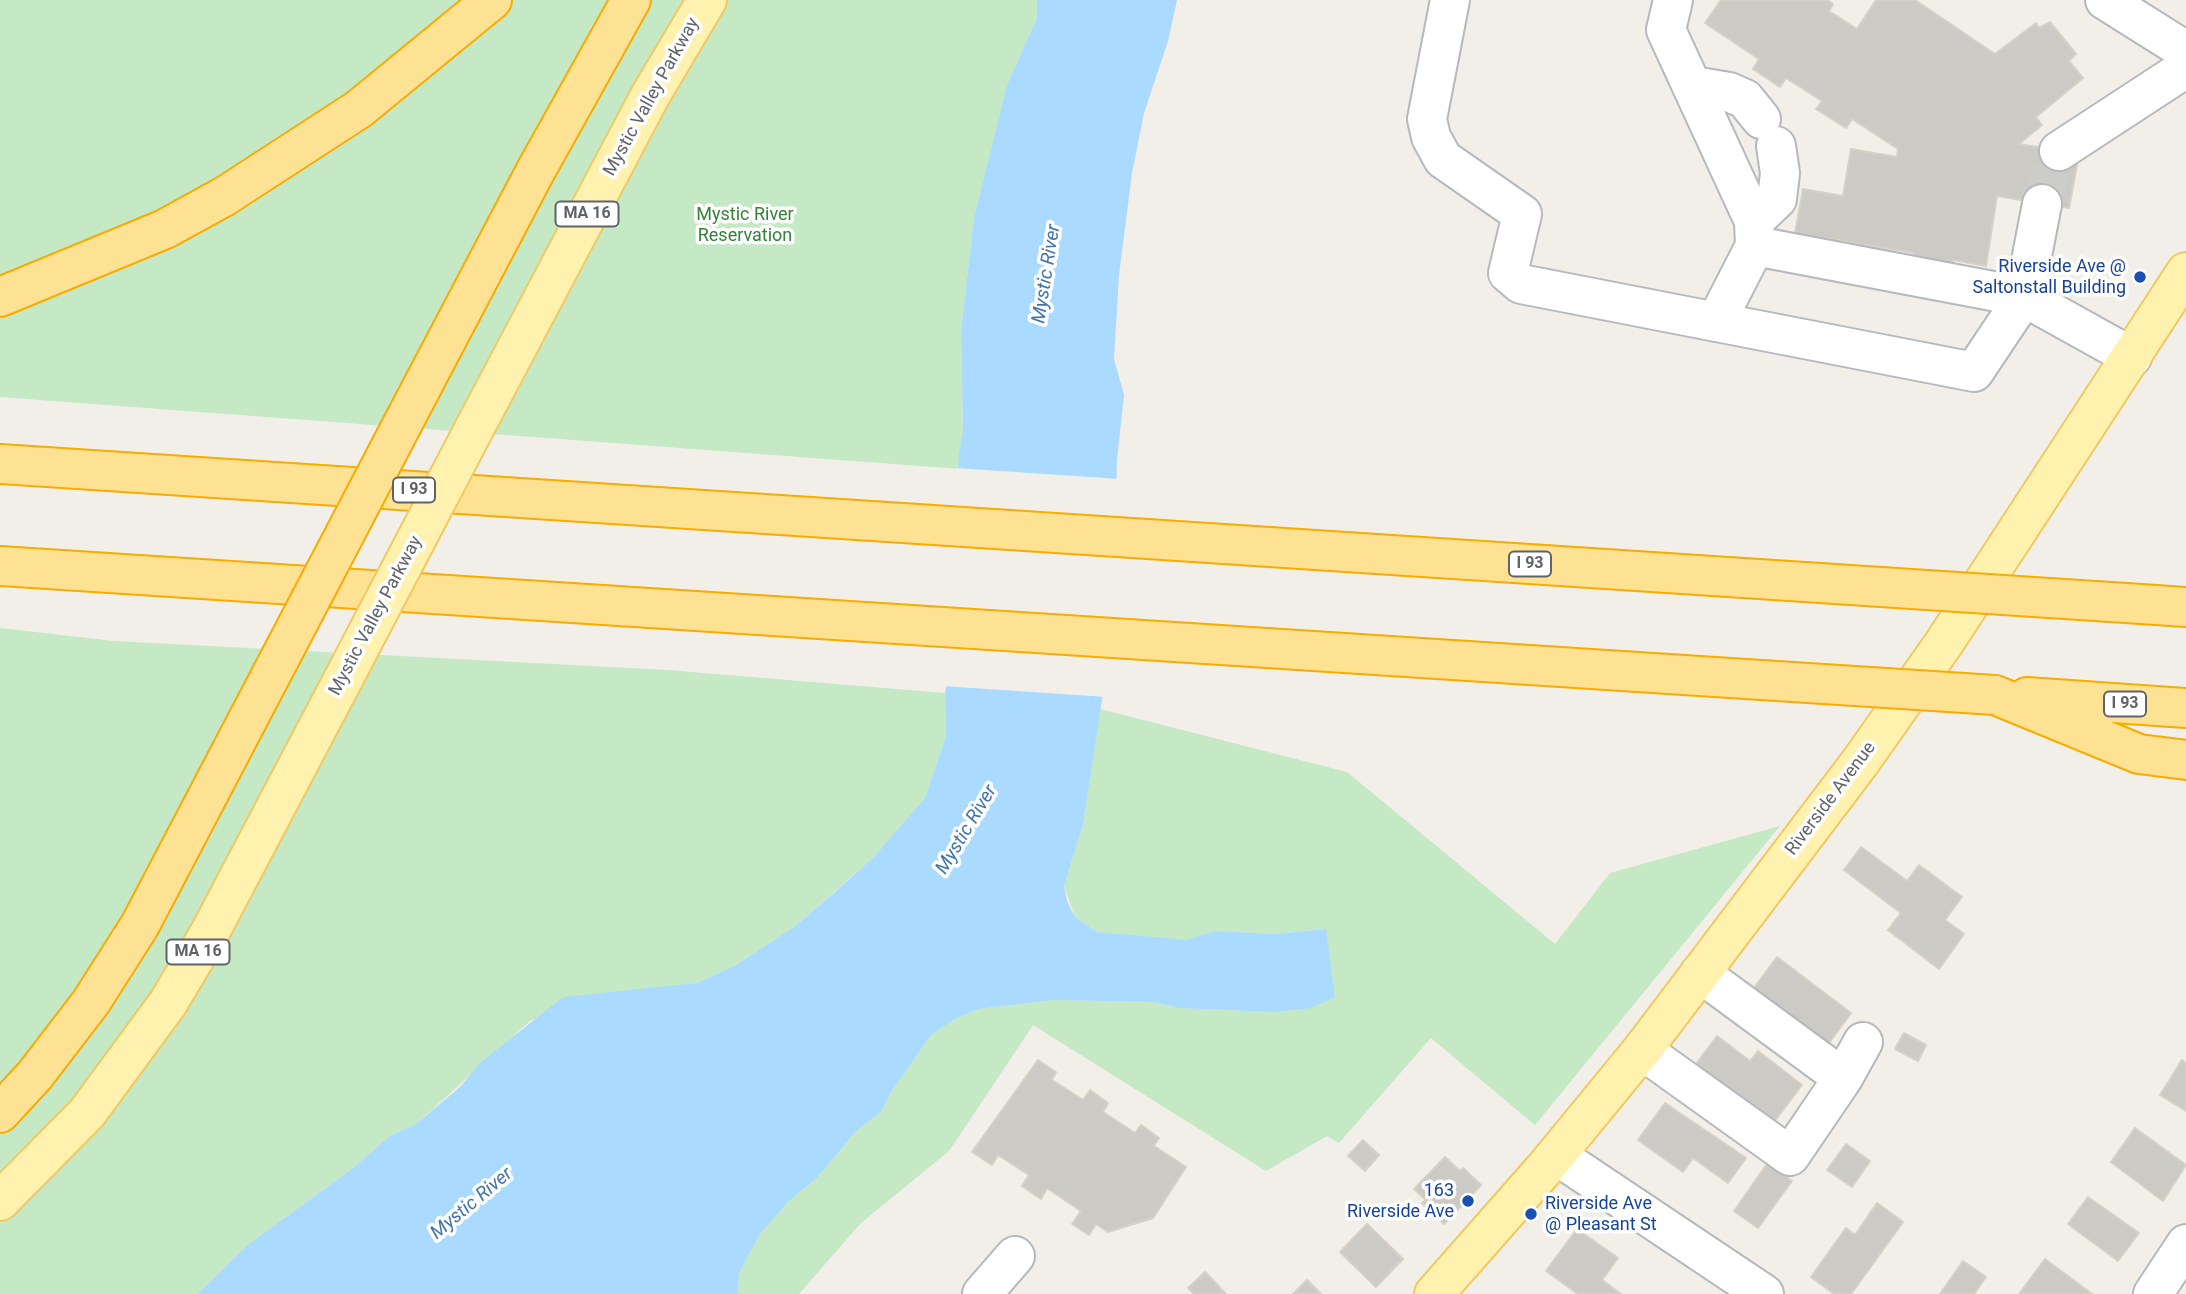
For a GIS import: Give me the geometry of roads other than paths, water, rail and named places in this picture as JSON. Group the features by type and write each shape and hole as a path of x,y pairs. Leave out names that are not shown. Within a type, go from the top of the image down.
{"highway":[{"path":"0,297 143,239 225,196 359,109 492,0"},
{"path":"0,1113 35,1075 91,1002 140,925 548,148 631,0"},
{"name":"I 93","path":"0,464 2186,607"},
{"name":"I 93","path":"4,567 1995,695 2057,709 2186,708"},
{"path":"2057,709 2139,754 2186,760"}],"main road":[{"name":"Mystic Valley Parkway","path":"0,1201 49,1155 86,1113 168,1003 209,934 650,96 707,0"},
{"name":"Riverside Avenue","path":"1434,1294 1556,1155 1642,1050 1861,761 1944,643 2186,272"}],"street":[{"path":"1450,0 1427,118 1431,137 1443,159 1522,214 1508,273 1521,284 1974,372 2024,297 2042,205"},
{"path":"1673,0 1666,30 1693,86 1754,234"},
{"path":"2105,0 2186,51"},
{"path":"2059,150 2186,68"},
{"path":"1693,86 1729,92 1745,99 1769,133 1780,173 1777,199 1754,234 1716,322"},
{"path":"1754,234 2024,297 2132,357"},
{"path":"1700,973 1843,1078"},
{"path":"1642,1050 1790,1156 1843,1078 1863,1042"},
{"path":"1556,1155 1764,1294"},
{"path":"2153,1294 2186,1244"},
{"path":"982,1294 1015,1256"}],"water":[{"name":"Mystic River","path":"1037,0 1177,0 1168,41 1144,113 1132,173 1119,275 1114,359 1124,395 1117,460 1114,557 1107,587 1105,679 1083,825 1064,886 1067,901 1075,917 1097,932 1186,940 1216,931 1274,934 1326,929 1335,997 1311,1008 1273,1012 1180,1008 1153,1002 1054,1000 978,1009 955,1019 931,1035 891,1092 882,1111 856,1131 817,1178 790,1200 760,1234 739,1273 738,1294 197,1294 249,1244 353,1168 390,1136 416,1124 460,1087 480,1063 563,997 697,983 736,965 794,927 836,891 875,856 925,798 946,736 945,693 954,643 959,455 963,430 961,331 974,218 1007,85 1037,18"}],"tunnel":[{"path":"2042,204 2059,151"}],"place":[{"name":"Riverside Ave @ Saltonstall Building","path":"2140,277"},
{"name":"163 Riverside Ave","path":"1468,1201"},
{"name":"Riverside Ave @ Pleasant St","path":"1531,1214"}],"park label":[{"name":"Mystic River Reservation","path":"745,225"}]}
